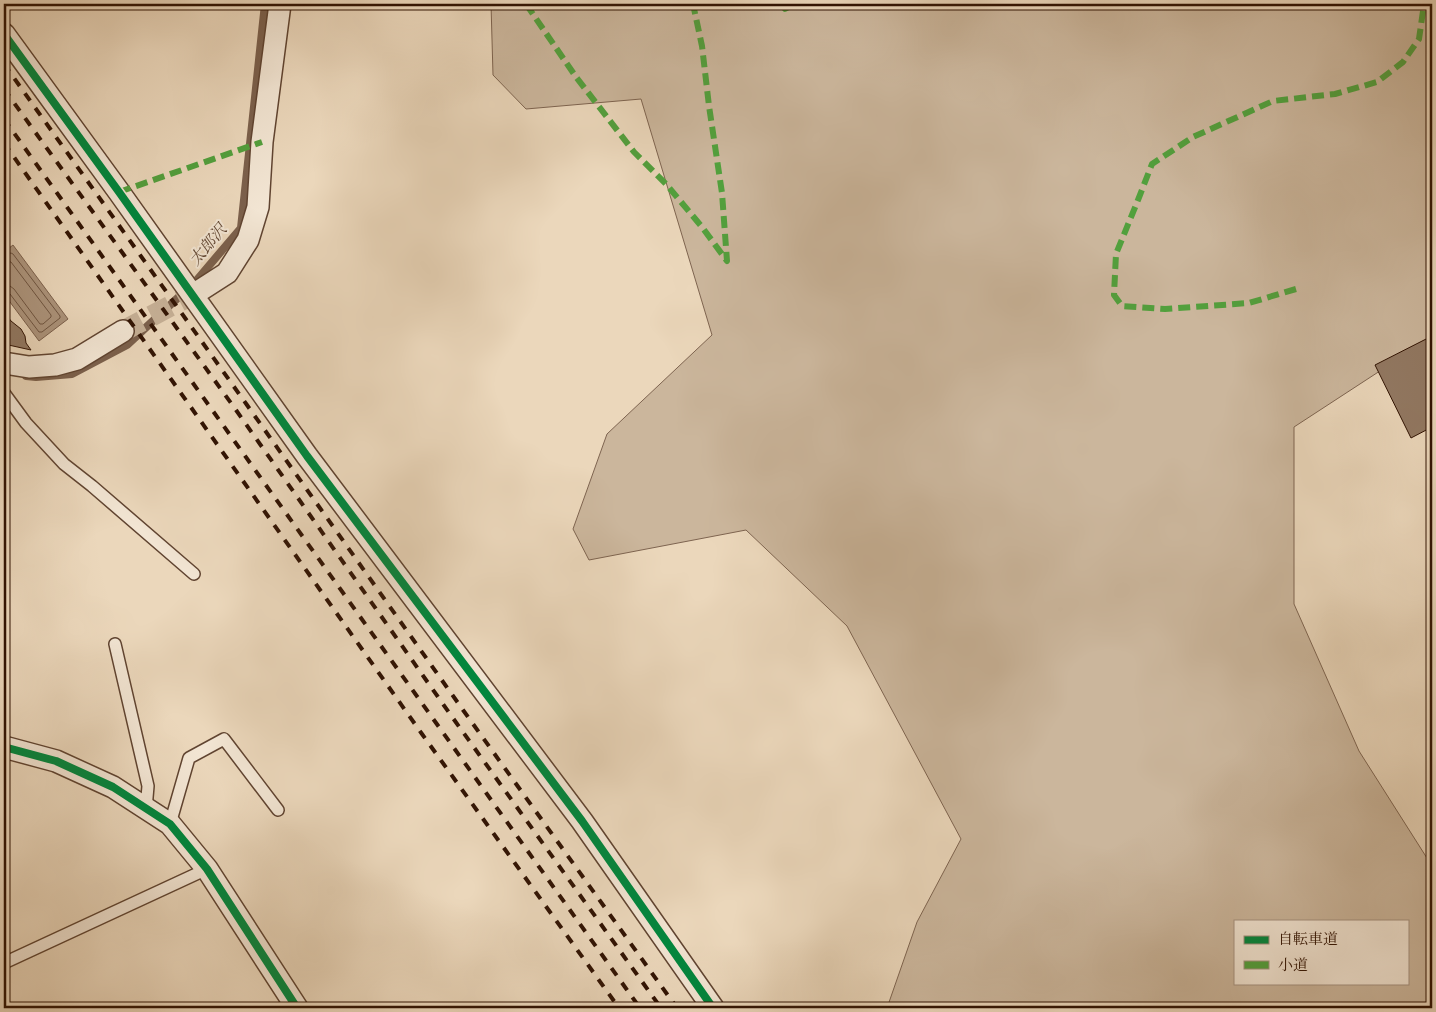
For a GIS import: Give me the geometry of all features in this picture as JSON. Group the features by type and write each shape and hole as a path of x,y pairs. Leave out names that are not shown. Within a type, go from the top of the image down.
{"street":[{"path":"199,291 227,273 248,240 258,207 262,142 280,4"},
{"path":"4,34 307,456 582,821 713,1008"},
{"path":"4,363 28,367 55,365 77,359 123,332"},
{"path":"4,747 56,762 114,787 170,824 207,869 297,1008"}],"lane":[{"path":"4,393 26,423 64,464 194,574"},
{"path":"115,644 148,786 146,808"},
{"path":"170,824 189,758 224,739 278,810"},
{"path":"4,963 207,869"}],"shaded area":[{"path":"491,4 1432,4 1432,337 1294,427 1294,604 1359,751 1432,866 1432,1008 887,1008 917,922 961,839 847,626 746,530 589,560 573,529 607,434 712,335 641,99 526,109 493,75"}],"water":[{"path":"13,245 68,319 39,341 4,294 4,252"}],"building":[{"path":"4,312 21,329 26,343 31,350 4,344"},
{"path":"1432,336 1432,427 1411,438 1375,365"}],"waterway":[{"name":"太郎沢","path":"26,376 72,374 127,345 196,281 241,228 265,4"}],"tunnel":[{"path":"123,331 199,291"}],"railway":[{"path":"4,64 677,1008"},
{"path":"4,89 236,410 450,714 661,1008"},
{"path":"4,119 640,1008"},
{"path":"4,143 422,734 619,1008"}],"marked path":[{"path":"526,4 576,77 634,152 666,184 702,227 727,261 722,193 702,46 693,4"},
{"path":"781,4 785,9 794,4"},
{"path":"1296,289 1249,303 1165,309 1122,306 1114,295 1116,254 1152,164 1193,137 1273,101 1335,94 1377,82 1403,62 1419,39 1424,4"},
{"path":"119,192 262,142"}],"cycle path":[{"path":"4,34 307,456 582,821 713,1008"},
{"path":"4,747 56,761 113,787 170,824 207,869 297,1008"}]}
